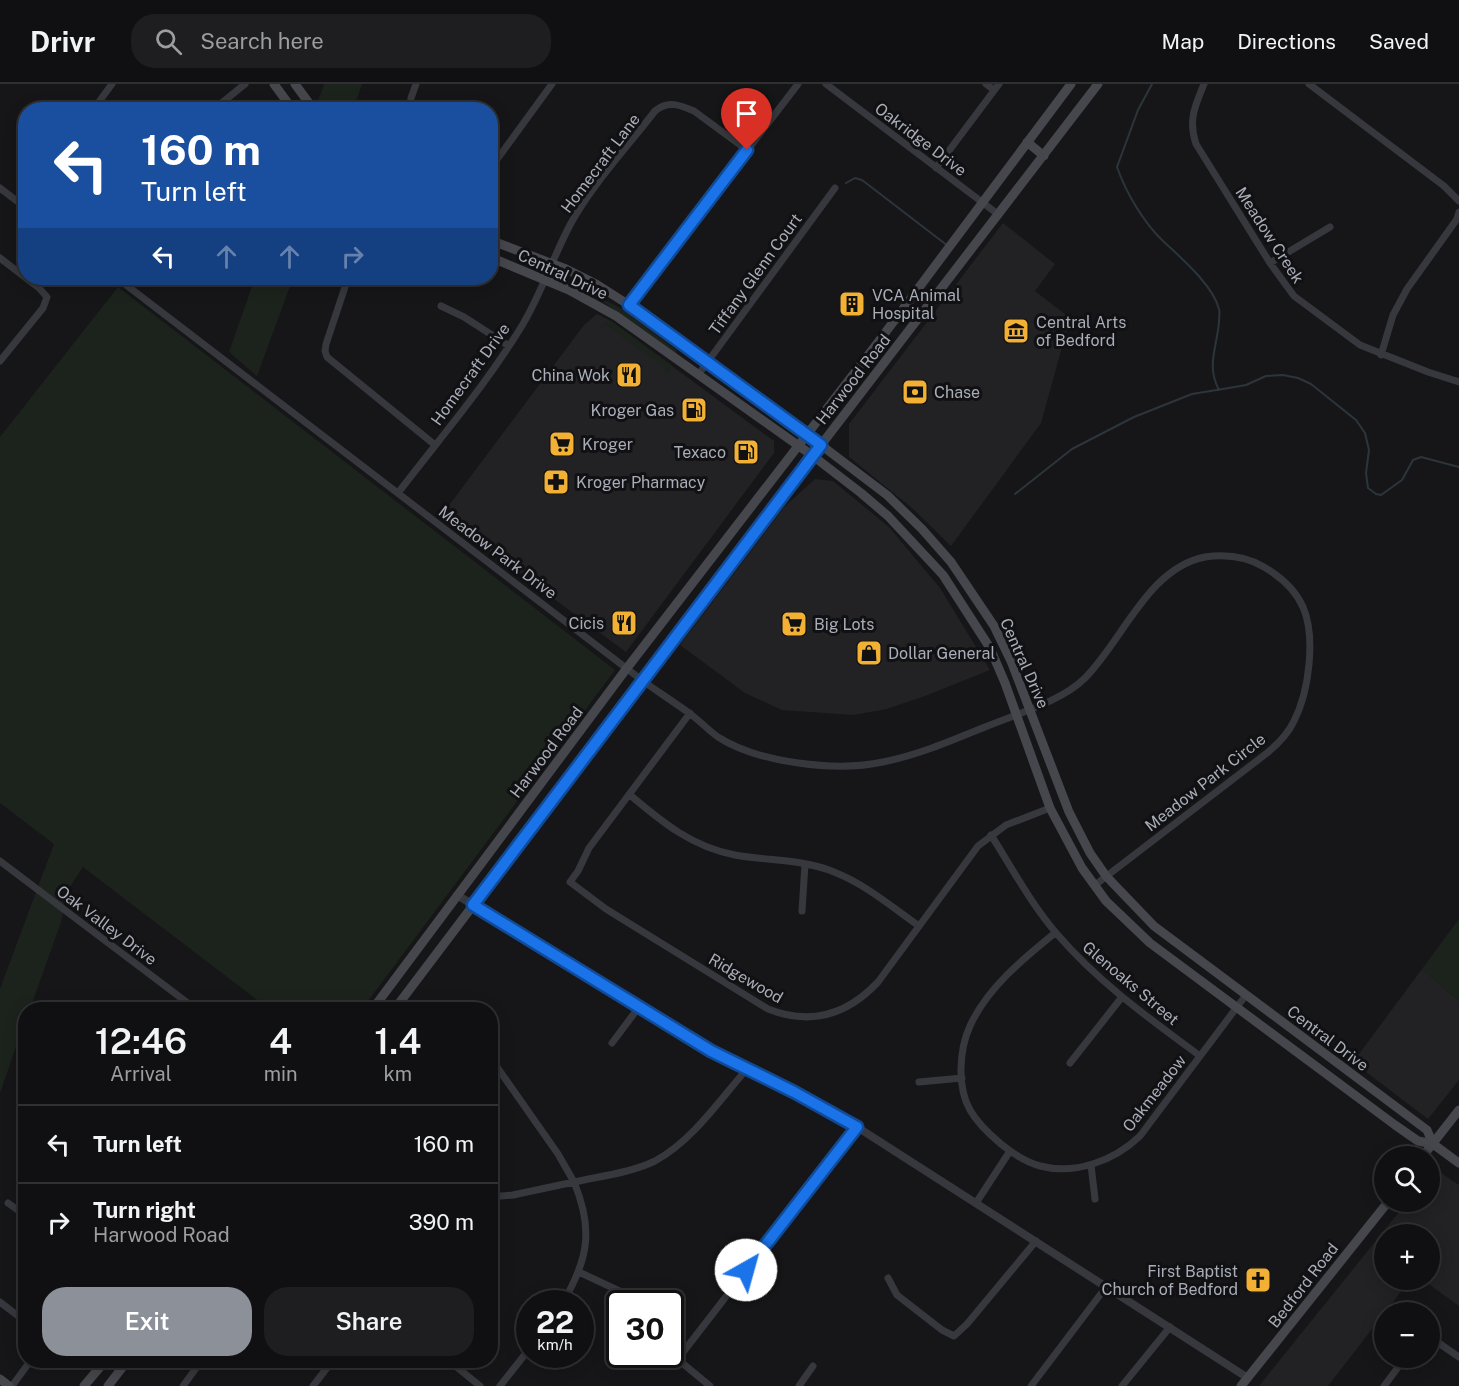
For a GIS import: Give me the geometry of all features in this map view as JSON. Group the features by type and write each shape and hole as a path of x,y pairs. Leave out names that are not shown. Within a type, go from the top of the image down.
{"main road":[{"path":"274,84 286,102"},
{"path":"295,84 308,102"},
{"name":"Harwood Road","path":"378,1002 627,668 808,435 1071,84"},
{"name":"Harwood Road","path":"400,1002 724,572 1098,84"},
{"path":"1027,142 1044,156"},
{"name":"Central Drive","path":"498,243 553,264 596,284 629,305 887,495 951,562 992,622 1011,661 1069,812 1090,853 1106,876 1154,926 1427,1130 1433,1144"},
{"name":"Central Drive","path":"498,260 569,290 616,316 813,456 865,496 943,575 990,648 1050,808 1076,859 1106,901 1150,943 1410,1136 1418,1141 1433,1144 1459,1163"},
{"path":"898,315 914,325"},
{"path":"904,533 915,522"},
{"path":"709,562 724,572"},
{"path":"978,629 992,622"},
{"path":"1433,1144 1459,1110"},
{"name":"Bedford Road","path":"1244,1382 1380,1212"},
{"path":"84,1386 99,1368"},
{"path":"108,1386 122,1368"},
{"path":"0,1379 11,1386"}],"street":[{"path":"99,102 112,84"},
{"path":"223,102 246,84"},
{"path":"411,102 416,84"},
{"path":"498,158 552,84"},
{"path":"629,305 798,84"},
{"name":"Oakridge Drive","path":"826,84 999,215"},
{"path":"936,168 996,87 986,84"},
{"name":"Meadow Creek","path":"1204,84 1192,116 1194,137 1216,178 1270,263 1294,296 1360,345 1381,355 1459,382"},
{"path":"1309,84 1444,186 1459,201"},
{"name":"Homecraft Lane","path":"553,264 582,206 659,108 675,104 693,111 747,150"},
{"path":"0,188 18,200"},
{"name":"Tiffany Glenn Court","path":"698,375 835,188"},
{"path":"1381,355 1393,315 1407,289 1457,219 1459,212"},
{"path":"1270,263 1330,227"},
{"path":"0,258 18,272"},
{"name":"Homecraft Drive","path":"398,493 509,346 553,264"},
{"path":"0,361 43,308 47,297 35,285"},
{"name":"Meadow Park Drive","path":"126,285 719,737 761,756 798,763 845,766 883,762 915,754 1030,710"},
{"path":"346,285 326,344 327,357 435,445"},
{"path":"441,306 464,316 509,346"},
{"name":"Meadow Park Circle","path":"1030,710 1063,694 1084,679 1155,587 1177,568 1188,563 1219,556 1249,560 1278,575 1289,586 1303,608 1310,634 1308,670 1300,708 1286,735 1267,753 1095,885"},
{"name":"Ridgewood","path":"690,713 589,849 570,882 606,909 768,1009 794,1017 818,1017 845,1009 865,996 878,982 970,854 1005,825 1050,808"},
{"path":"630,795 665,824 698,844 736,855 805,864 843,876 919,926"},
{"name":"Glenoaks Street","path":"991,835 1055,933 1098,977 1200,1056"},
{"name":"Oak Valley Drive","path":"0,861 187,1002"},
{"path":"802,911 805,864"},
{"path":"457,895 711,1051 794,1092 857,1127 1205,1350 1244,1382"},
{"name":"Oakmeadow","path":"1055,933 1005,976 975,1017 965,1040 962,1060 962,1078 969,1108 976,1120 1010,1151 1024,1161 1041,1167 1062,1169 1091,1165 1131,1145 1246,995"},
{"path":"1070,1063 1122,997"},
{"path":"612,1042 639,1007"},
{"path":"498,1068 558,1154 582,1201 586,1238 579,1272 569,1290"},
{"path":"498,1196 622,1172 657,1160 697,1127 746,1070"},
{"path":"919,1082 962,1078"},
{"path":"684,1351 857,1127"},
{"path":"976,1203 1010,1151"},
{"path":"1091,1165 1095,1198"},
{"path":"8,1203 18,1210"},
{"path":"888,1278 897,1295 942,1330 954,1336 967,1324 1036,1241"},
{"path":"579,1272 617,1290"},
{"path":"1031,1386 1106,1287"},
{"path":"0,1302 18,1316"},
{"path":"1122,1386 1170,1327"},
{"path":"1440,1344 1459,1357"},
{"path":"500,1386 516,1366"},
{"path":"684,1366 710,1386"},
{"path":"798,1386 813,1366"},
{"path":"11,1386 26,1368"},
{"path":"183,1386 196,1368"},
{"path":"313,1386 327,1368"},
{"path":"458,1368 480,1386"},
{"path":"1384,1386 1398,1368"}],"shaded area":[{"path":"324,84 362,84 356,102 318,102"},
{"path":"1003,223 1055,264 1035,291 1070,318 1041,423 951,546 912,508 849,457 849,424"},
{"path":"561,277 622,309 676,350 676,353 599,299 560,280"},
{"path":"253,285 290,285 257,376 229,352"},
{"path":"118,287 615,670 367,1002 260,1002 83,867 67,891 61,922 32,1002 18,1002 18,1041 0,1093 0,989 54,844 0,803 0,437"},
{"path":"597,314 611,321 774,441 774,453 626,652 441,516 584,325"},
{"path":"608,321 670,364 671,368 665,376 663,374 666,369 606,325 602,329 600,327"},
{"path":"815,479 833,481 889,527 940,588 990,670 887,709 853,715 782,710 745,693 680,645 785,506"},
{"path":"1459,919 1459,1001 1422,969"},
{"path":"1422,969 1459,1001 1459,1080 1428,1119 1353,1062"},
{"path":"1440,1172 1459,1185 1459,1306 1437,1290 1440,1290 1440,1224 1389,1224 1399,1212 1440,1212"},
{"path":"1374,1243 1374,1290 1402,1290 1393,1302 1374,1302 1374,1327 1328,1386 1259,1386"}],"waterway":[{"path":"1152,84 1138,110 1117,167 1142,217 1195,272 1216,300 1219,315 1213,373 1219,390"},
{"path":"846,183 855,178 862,180 948,246"},
{"path":"1015,494 1072,449 1134,417 1192,394 1246,385 1266,376 1283,375 1311,384 1356,420 1365,433 1369,450 1366,473 1368,488 1376,494 1381,495 1402,480 1413,460 1421,457 1459,467"}],"place":[{"name":"VCA Animal Hospital","path":"852,304"},
{"name":"Central Arts of Bedford","path":"1016,331"},
{"name":"China Wok","path":"629,375"},
{"name":"Chase","path":"915,392"},
{"name":"Kroger Gas","path":"694,410"},
{"name":"Kroger","path":"562,444"},
{"name":"Texaco","path":"746,452"},
{"name":"Kroger Pharmacy","path":"556,482"},
{"name":"Cicis","path":"624,623"},
{"name":"Big Lots","path":"794,624"},
{"name":"Dollar General","path":"869,653"},
{"name":"First Baptist Church of Bedford","path":"1258,1280"}],"route":[{"path":"746,1270 857,1127 794,1092 711,1051 473,905 821,445 629,305 747,150"}]}
